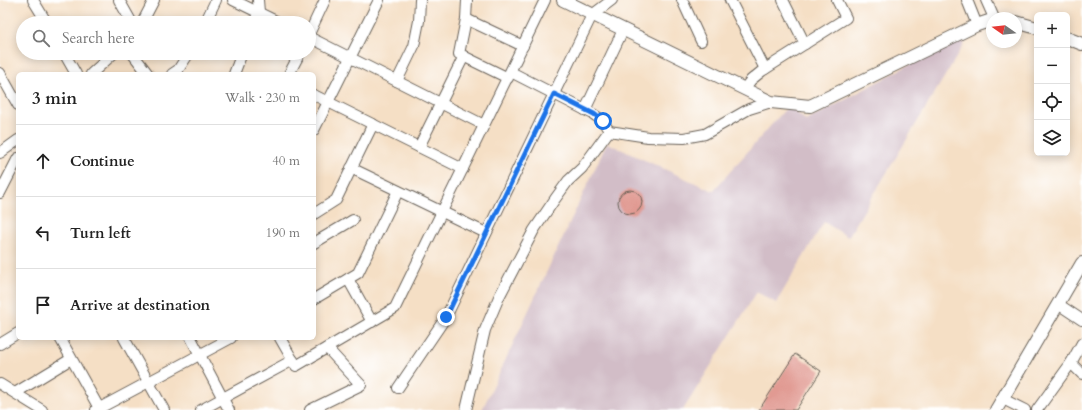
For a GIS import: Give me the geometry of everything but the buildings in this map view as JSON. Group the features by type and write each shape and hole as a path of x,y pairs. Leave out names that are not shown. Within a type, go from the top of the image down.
{"street":[{"path":"33,0 43,16"},
{"path":"119,0 128,16"},
{"path":"146,16 154,0"},
{"path":"208,16 216,0"},
{"path":"233,0 266,16"},
{"path":"257,16 258,0"},
{"path":"316,19 325,0"},
{"path":"316,126 379,0"},
{"path":"397,81 414,46 419,21 420,0"},
{"path":"467,0 466,19 459,54 554,94 585,110 603,121 609,132"},
{"path":"281,340 296,366 395,308 545,0"},
{"path":"563,0 771,102 810,106 986,22"},
{"path":"398,388 446,317 592,14 612,0"},
{"path":"682,0 701,41"},
{"path":"730,0 765,69"},
{"path":"783,0 805,44"},
{"path":"744,89 751,80 765,69 846,18 837,0"},
{"path":"967,0 977,25"},
{"path":"986,0 990,12"},
{"path":"466,19 523,46"},
{"path":"1022,24 1034,27"},
{"path":"585,110 623,30"},
{"path":"1070,39 1082,44"},
{"path":"316,41 484,125"},
{"path":"419,147 464,56"},
{"path":"68,60 75,72"},
{"path":"93,72 106,60"},
{"path":"137,60 146,72"},
{"path":"178,72 185,60"},
{"path":"235,72 239,60"},
{"path":"291,72 297,60"},
{"path":"1,76 16,102"},
{"path":"316,96 463,169"},
{"path":"609,132 648,137 684,138 705,134 749,109 771,102"},
{"path":"316,213 336,200 373,124"},
{"path":"466,410 485,330 499,297 534,230 568,181 582,168 609,132"},
{"path":"0,153 16,141"},
{"path":"0,193 16,162"},
{"path":"351,168 486,234"},
{"path":"316,298 358,273 398,191"},
{"path":"316,242 353,220"},
{"path":"996,410 1082,263"},
{"path":"348,278 372,322"},
{"path":"1058,304 1082,320"},
{"path":"0,344 16,335"},
{"path":"61,340 97,409 227,340"},
{"path":"125,340 164,410"},
{"path":"192,340 229,410"},
{"path":"1037,410 1071,363 1082,343"},
{"path":"310,410 361,385 327,348"},
{"path":"15,393 71,359"},
{"path":"201,410 292,360"},
{"path":"1071,363 1082,374"},
{"path":"0,384 42,410"},
{"path":"1003,399 1025,410"}],"shaded area":[{"path":"966,41 848,237 824,222 776,303 757,292 683,410 482,410 607,143 713,191 789,105 806,121 938,49"}],"route":[{"path":"446,317 554,94 594,114 603,121"}]}
